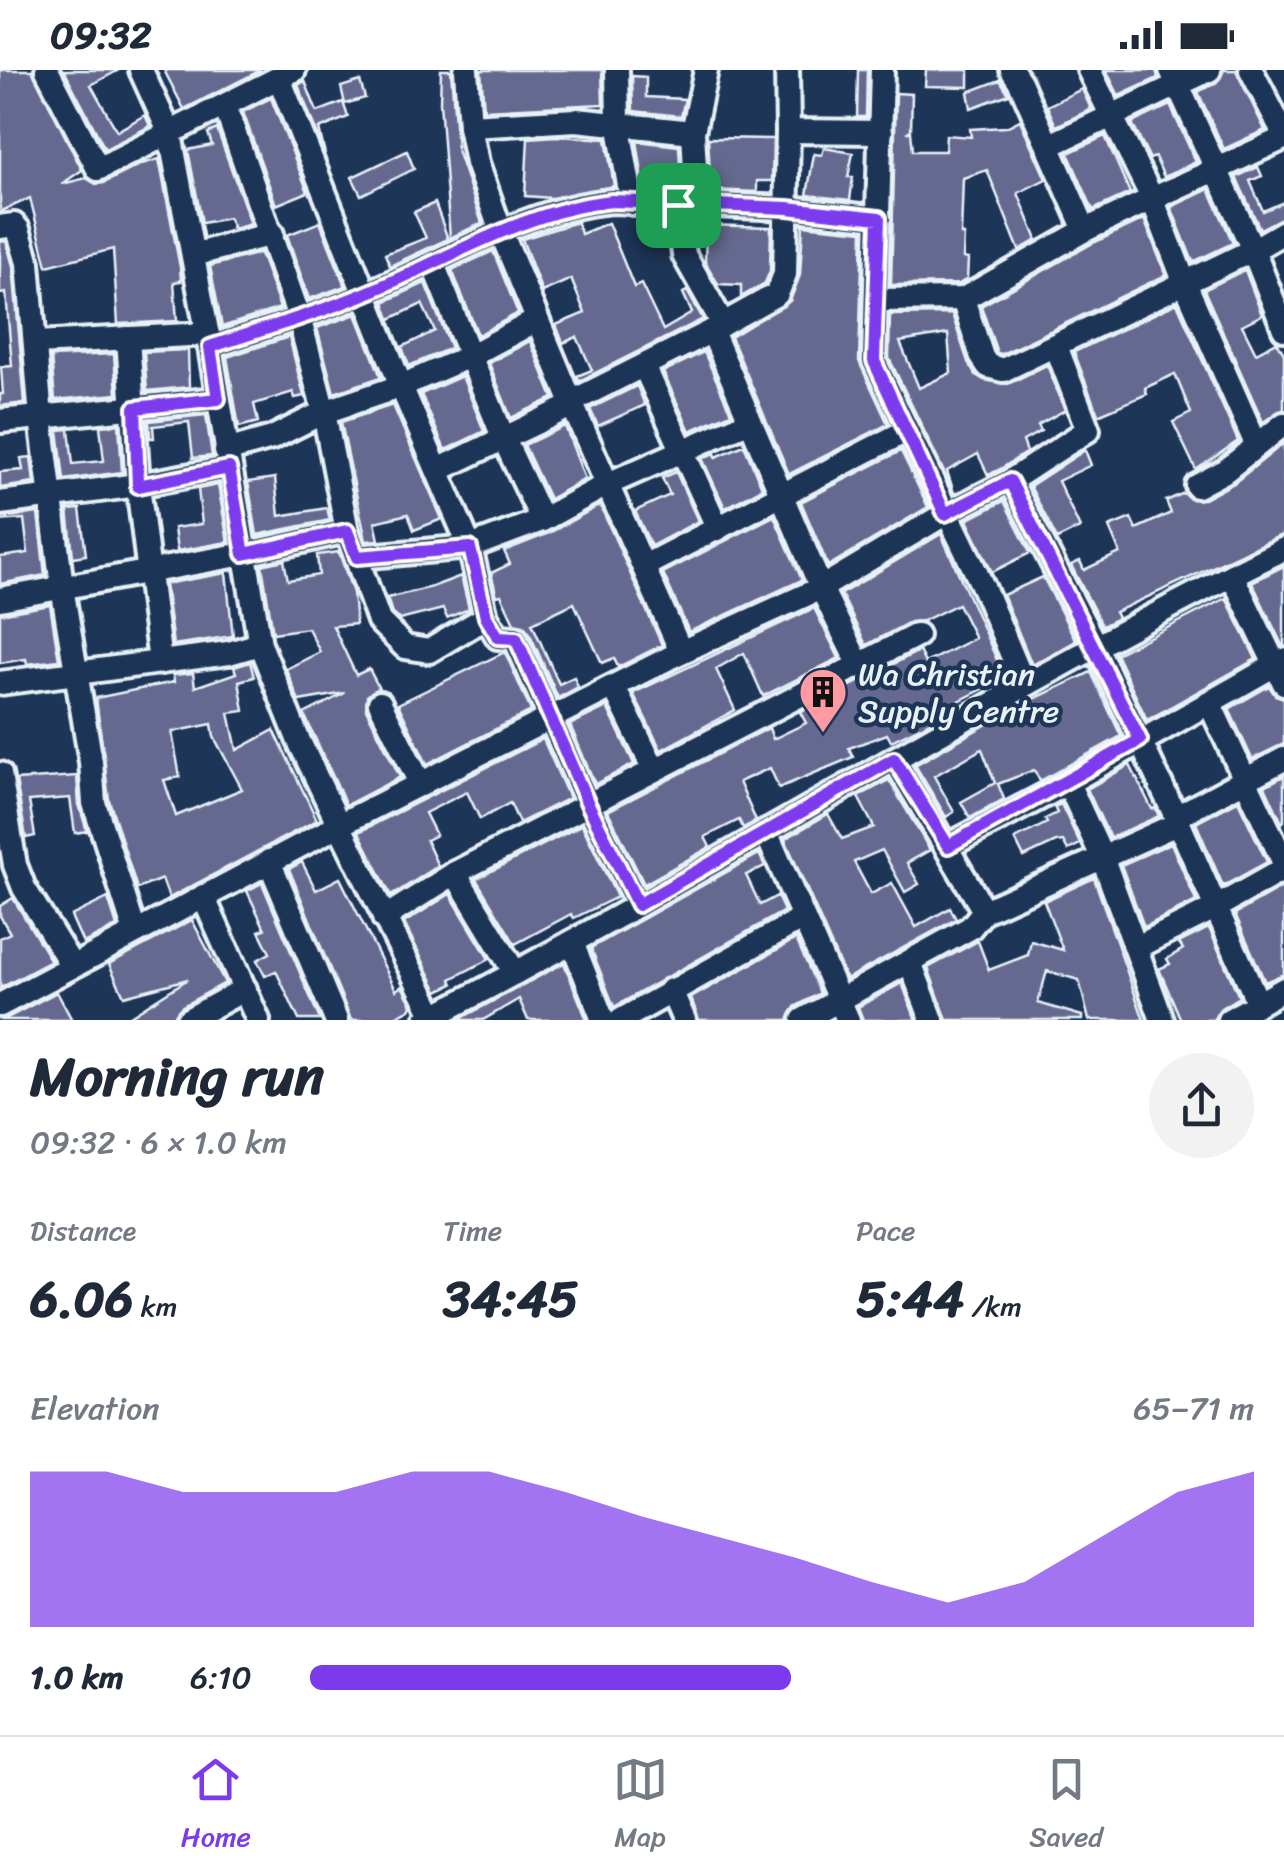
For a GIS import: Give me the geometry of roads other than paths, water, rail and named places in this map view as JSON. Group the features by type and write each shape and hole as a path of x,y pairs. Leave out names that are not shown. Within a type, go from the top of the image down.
{"street":[{"path":"46,70 98,169 286,74 401,386 470,548 486,617 498,637 516,638 588,804 638,905"},
{"path":"140,70 170,134 260,644 298,739 432,1019 1094,645 1284,550"},
{"path":"466,70 470,126 501,232 681,652"},
{"path":"616,70 618,122 632,203"},
{"path":"706,70 693,132 684,255 718,327 750,420 821,588 858,664"},
{"path":"438,470 572,404 782,289 788,208 788,70"},
{"path":"882,70 874,361 984,589 1024,684"},
{"path":"1012,70 1084,230"},
{"path":"1089,70 1152,198 1256,444"},
{"path":"1048,146 1114,116 1174,77 1209,70"},
{"path":"877,300 962,299 1084,230 1284,136 1251,70"},
{"path":"1174,77 1282,319"},
{"path":"225,106 299,318 324,412 347,531 378,621 405,647 430,651 486,617"},
{"path":"470,126 576,120 693,132"},
{"path":"788,130 882,132"},
{"path":"37,343 128,338 209,340 299,318 366,294 501,232 586,205 612,201 788,208 879,218"},
{"path":"0,227 14,225 28,264 41,418 94,803 136,932"},
{"path":"962,299 982,357 988,366 1003,370 1284,232"},
{"path":"192,255 272,234"},
{"path":"433,264 502,437 542,520"},
{"path":"0,503 138,486 227,459 324,412 401,386 470,356 537,320"},
{"path":"128,338 138,486 160,662"},
{"path":"0,1004 339,825 681,652 821,588 945,514 1010,481 1088,430 1056,346"},
{"path":"644,366 718,529"},
{"path":"0,421 218,399"},
{"path":"357,557 470,548 542,520 608,484 750,420"},
{"path":"1198,486 1225,471 1284,424"},
{"path":"644,566 906,431"},
{"path":"1010,481 1140,740 1215,908 1271,1003 1229,1020"},
{"path":"0,599 347,531"},
{"path":"948,846 1209,702 1281,669 1232,575"},
{"path":"384,918 455,873 917,635"},
{"path":"0,683 229,653 260,644"},
{"path":"614,687 654,770"},
{"path":"1137,947 1215,908 1284,866 1209,702"},
{"path":"380,703 421,785"},
{"path":"894,759 984,910"},
{"path":"803,1020 844,1010 910,962 970,928 984,910 1103,859 1284,760"},
{"path":"0,774 15,865 24,888 72,966"},
{"path":"1068,782 1103,859 1162,1020"},
{"path":"766,832 844,1010"},
{"path":"270,861 336,1020"},
{"path":"455,873 515,973"},
{"path":"203,896 258,1020"},
{"path":"621,1020 803,918"},
{"path":"572,942 603,1020"},
{"path":"910,962 932,1020"},
{"path":"188,1020 245,988"},
{"path":"671,990 684,1020"}],"place":[{"name":"Wa Christian Supply Centre","path":"823,734"}]}
